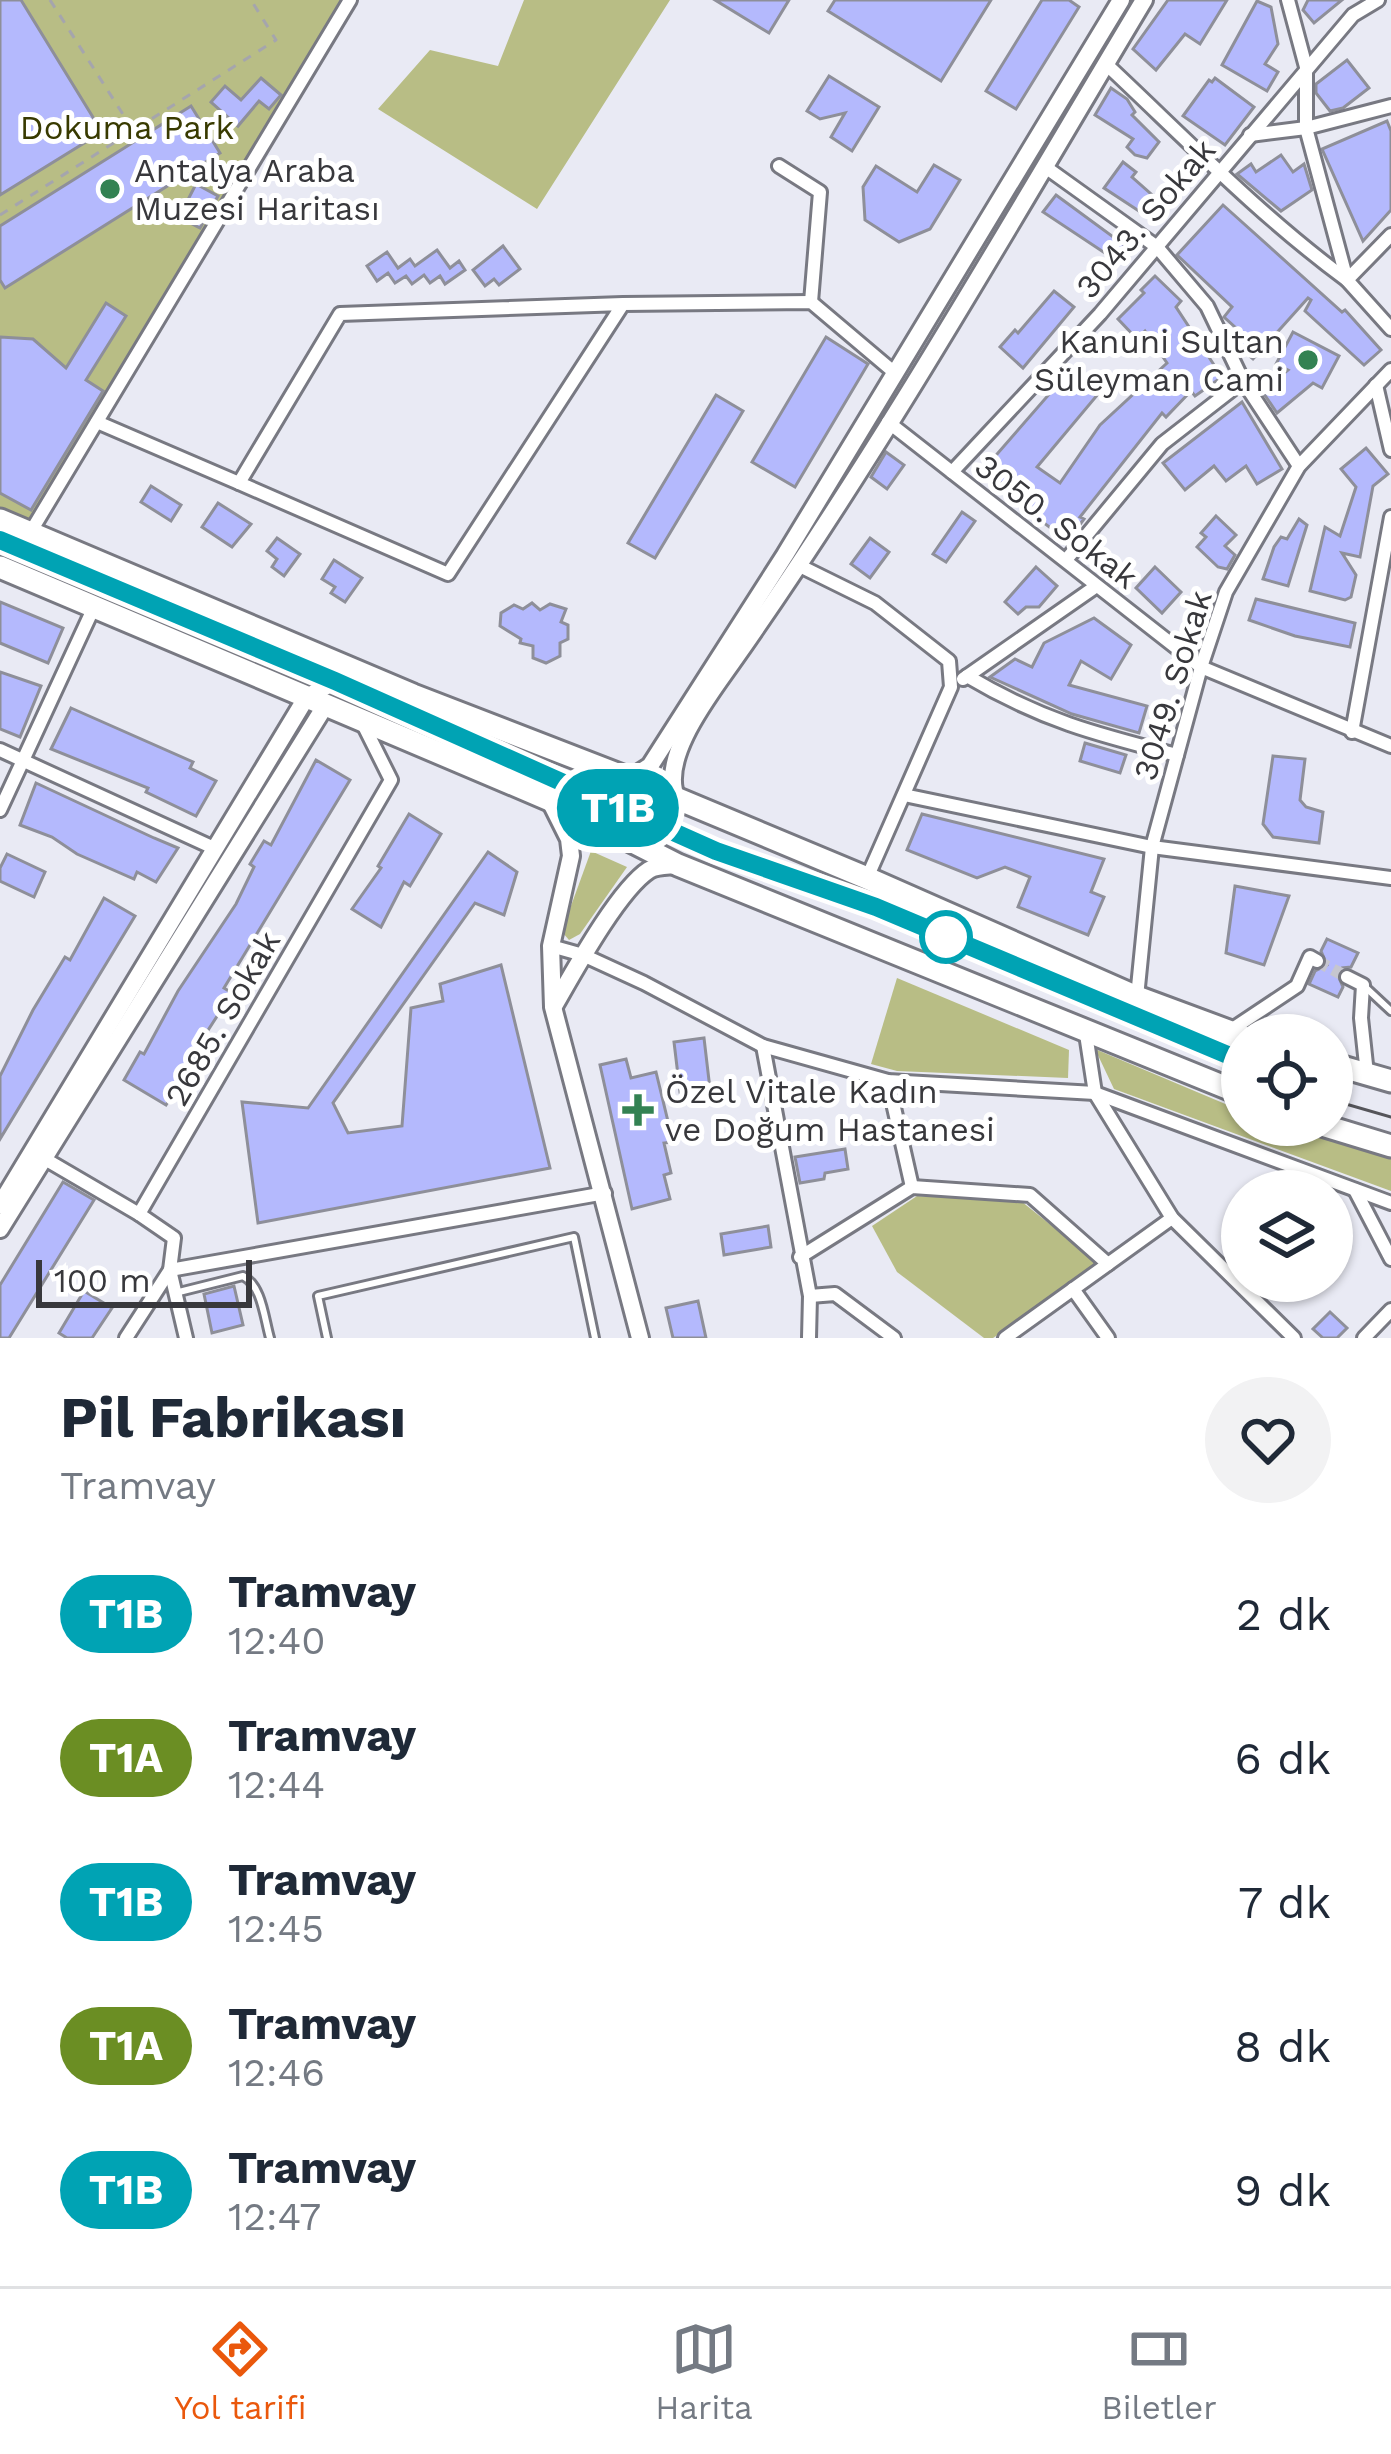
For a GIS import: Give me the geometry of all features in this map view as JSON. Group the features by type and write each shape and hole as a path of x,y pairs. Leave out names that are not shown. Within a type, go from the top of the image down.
{"highway":[{"path":"0,520 368,676 867,878 1137,998 1221,1029"},
{"path":"0,567 550,800 678,865 1221,1086"},
{"path":"1353,1070 1391,1082"},
{"path":"1353,1132 1391,1142"}],"street":[{"path":"30,533 350,0"},
{"path":"630,779 650,766 684,726 800,566 880,417 896,373 1120,0"},
{"path":"676,799 671,770 684,726 1044,166 1144,0"},
{"path":"1288,0 1306,67 1306,128 1347,280"},
{"name":"3043. Sokak","path":"952,472 1157,247 1306,67 1353,15 1378,0"},
{"path":"1106,64 1219,175 1347,280 1391,329"},
{"path":"1250,135 1306,128 1391,106"},
{"path":"779,166 820,192 811,302"},
{"path":"1044,166 1157,247 1208,306 1243,381 1299,466"},
{"path":"1347,280 1391,235"},
{"path":"239,484 340,314 811,302 896,373"},
{"path":"97,422 448,574 623,304"},
{"name":"3049. Sokak","path":"1137,998 1152,847 1226,592 1299,466 1391,370"},
{"path":"1066,560 1162,444 1243,381"},
{"path":"1376,386 1390,444"},
{"name":"3050. Sokak","path":"880,417 1201,667 1391,746"},
{"path":"1352,732 1391,517"},
{"path":"800,566 875,603 949,661 951,686 867,878"},
{"path":"951,686 1095,587"},
{"path":"0,810 94,607"},
{"path":"0,1205 216,849 316,702 338,679 368,676"},
{"path":"967,676 1064,725 1177,755"},
{"path":"0,1228 316,702"},
{"name":"2685. Sokak","path":"139,1214 392,780 362,722"},
{"path":"0,750 216,849"},
{"path":"904,795 1152,847 1391,878"},
{"path":"550,800 569,839 571,856 550,946 554,1007 640,1338"},
{"path":"554,1007 583,955 645,872 678,865"},
{"path":"550,946 583,955 763,1046 888,1081 1095,1093 1391,1203"},
{"path":"1261,1014 1297,986 1310,957 1317,961"},
{"path":"1347,977 1364,986 1361,1018 1366,1074"},
{"path":"1087,1034 1095,1093 1172,1218 1292,1337"},
{"path":"763,1046 810,1296 809,1338"},
{"path":"888,1081 912,1187"},
{"path":"45,1159 174,1238 170,1270 186,1338"},
{"path":"800,1257 912,1187 1030,1195 1108,1264"},
{"path":"1355,1190 1391,1259"},
{"path":"126,1338 170,1270 605,1193"},
{"path":"1005,1338 1172,1218"},
{"path":"1073,1289 1108,1338"},
{"path":"810,1296 835,1294 893,1338"},
{"path":"1364,1338 1391,1310"}],"lane":[{"path":"1364,986 1391,1011"},
{"path":"328,1338 318,1296 574,1237 595,1338"},
{"path":"176,1293 250,1278 270,1338"}],"path":[{"path":"50,0 133,130"},
{"path":"0,214 276,40 251,0"}],"green space":[{"name":"Dokuma Park","path":"0,0 350,0 30,533 0,520"},
{"path":"524,0 670,0 537,209 378,109 430,50 498,66"},
{"path":"591,851 627,867 580,934 569,940 564,925"},
{"path":"897,978 1069,1050 1068,1078 897,1071 871,1064"},
{"path":"1095,1049 1221,1102 1221,1128 1114,1089"},
{"path":"1353,1145 1391,1156 1391,1191 1353,1177 1353,1170 1334,1170 1269,1146"},
{"path":"917,1196 1021,1201 1093,1259 1096,1269 993,1338 984,1338 897,1272 872,1226"}],"building":[{"path":"0,0 21,0 102,132 0,195"},
{"path":"715,0 789,0 769,33"},
{"path":"835,0 991,0 941,81 828,11"},
{"path":"1042,0 1069,0 1079,7 1016,109 986,91"},
{"path":"1168,0 1227,0 1200,44 1185,34 1156,70 1133,49"},
{"path":"1308,0 1342,0 1314,23 1303,10"},
{"path":"1257,1 1271,7 1278,44 1265,64 1278,72 1267,91 1222,65"},
{"path":"1347,60 1369,88 1343,108 1330,111 1316,93 1316,84"},
{"path":"829,76 879,107 852,151 831,137 845,113 820,119 807,111"},
{"path":"261,78 281,95 269,109 259,101 238,126 211,102 225,86 241,100"},
{"path":"1215,78 1254,107 1225,145 1183,116"},
{"path":"1111,88 1127,99 1135,112 1132,115 1159,142 1147,158 1127,147 1133,139 1095,115"},
{"name":"Antalya Araba Muzesi Haritası","path":"191,106 220,153 5,288 0,280 0,226"},
{"path":"1387,121 1391,210 1363,241 1322,149"},
{"path":"1281,155 1293,172 1304,164 1312,190 1281,211 1237,174 1251,164 1256,172"},
{"path":"1123,162 1159,201 1148,217 1104,188"},
{"path":"934,165 960,180 930,229 899,242 865,220 863,187 876,166 917,192"},
{"path":"196,184 218,196 200,228 179,217"},
{"path":"1056,195 1127,247 1117,261 1043,212"},
{"path":"1223,205 1345,310 1381,350 1364,365 1305,311 1308,298 1253,359 1238,346 1246,337 1224,317 1232,307 1177,255"},
{"path":"503,246 520,269 499,285 494,279 485,286 473,270"},
{"path":"437,250 450,268 459,261 465,270 445,284 440,276 430,283 424,275 412,284 406,276 395,283 388,273 377,281 367,266 387,252 398,268 410,259 415,266"},
{"path":"1155,276 1181,301 1176,307 1222,377 1195,396 1191,391 1166,417 1162,413 1080,517 1084,519 1068,541 1004,493 1007,488 984,469 1071,369 1099,393 1037,467 1060,483 1100,425 1167,363 1145,331 1137,339 1118,319"},
{"path":"1054,291 1074,307 1023,368 1000,347"},
{"path":"106,303 126,316 86,380 103,391 31,510 0,493 0,337 33,339 66,368"},
{"name":"Kanuni Sultan Süleyman Cami","path":"1293,332 1339,356 1322,388 1313,383 1277,413 1262,391 1288,370 1276,364"},
{"path":"826,337 868,364 795,487 752,462"},
{"path":"716,395 743,411 655,558 628,543"},
{"path":"1242,402 1282,469 1257,484 1246,466 1226,481 1214,466 1185,490 1163,463"},
{"path":"1366,448 1388,474 1373,486 1360,557 1342,553 1356,575 1351,597 1345,600 1310,591 1325,527 1340,536 1356,487 1341,469"},
{"path":"886,452 904,465 887,489 871,477"},
{"path":"151,486 181,505 171,521 141,502"},
{"path":"218,503 251,524 232,547 202,527"},
{"path":"962,512 975,521 946,562 933,554"},
{"path":"1216,516 1236,535 1225,546 1235,555 1227,569 1218,567 1197,547 1206,537 1201,533"},
{"path":"1299,519 1307,525 1288,586 1263,579 1274,547 1281,537 1287,539"},
{"path":"277,538 300,554 284,576 272,567 277,559 267,551"},
{"path":"870,538 889,552 870,578 851,564"},
{"path":"334,560 362,578 345,602 322,579"},
{"path":"1036,567 1057,586 1039,607 1026,607 1018,614 1005,602"},
{"path":"1155,567 1181,592 1162,613 1136,588"},
{"path":"1256,599 1355,623 1350,647 1249,620"},
{"path":"0,602 63,628 48,663 0,643"},
{"path":"532,603 540,610 550,604 566,609 561,622 568,625 568,639 560,643 560,656 546,663 533,658 533,646 520,643 521,639 500,626 501,613 514,605 523,609"},
{"path":"1094,618 1131,645 1111,679 1081,661 1069,685 1147,706 1139,733 1072,714 990,677 1015,659 1032,667 1044,643"},
{"path":"0,672 41,686 20,737 0,729"},
{"path":"71,708 193,762 190,768 216,781 196,816 146,792 148,788 51,749"},
{"path":"1085,743 1126,755 1120,773 1080,761"},
{"path":"1273,756 1305,759 1300,800 1323,812 1319,843 1273,837 1263,824"},
{"path":"316,760 350,780 224,988 232,993 176,1080 180,1083 166,1105 124,1080 236,904 254,867 250,864 264,841 271,845"},
{"path":"36,783 178,848 156,882 137,872 134,879 77,854 52,837 20,825"},
{"path":"409,814 441,834 410,886 404,882 381,927 352,909 381,868"},
{"path":"922,814 1104,859 1091,892 1104,897 1088,935 1018,907 1030,877 1005,867 977,878 907,850"},
{"path":"488,852 517,872 504,915 475,903 333,1103 348,1133 402,1126 411,1008 443,1001 440,984 501,965 550,1168 258,1223 242,1102 308,1108"},
{"path":"7,854 45,872 34,897 0,881"},
{"path":"1235,886 1289,896 1264,965 1226,953"},
{"path":"104,898 135,916 0,1139 0,1076 33,1010 65,957 70,960"},
{"path":"1327,939 1358,953 1351,967 1337,973 1343,987 1338,997 1309,984 1315,971 1327,965 1321,951"},
{"path":"704,1038 710,1089 680,1092 674,1042"},
{"name":"Özel Vitale Kadın ve Doğum Hastanesi","path":"626,1059 631,1078 656,1072 673,1142 664,1143 671,1173 664,1175 670,1199 632,1209 600,1065"},
{"path":"845,1149 848,1169 800,1183 795,1157"},
{"path":"63,1182 94,1200 9,1338 0,1338 0,1285"},
{"path":"768,1226 771,1247 724,1255 721,1234"},
{"path":"234,1286 243,1325 212,1333 204,1294"},
{"path":"84,1291 112,1308 92,1338 67,1338 59,1333"},
{"path":"698,1301 706,1338 673,1338 666,1308"},
{"path":"1330,1312 1347,1328 1337,1338 1323,1338 1313,1329"}],"tunnel":[{"path":"1317,961 1347,977"}],"tram line":[{"path":"0,540 335,681 715,851 876,907 1221,1052"},
{"name":"T1B","path":"0,540 335,681 716,851 876,907 1221,1053"},
{"path":"1353,1106 1391,1117"}],"place":[{"name":"Antalya Araba Muzesi Haritası","path":"110,189"},
{"name":"Kanuni Sultan Süleyman Cami","path":"1308,360"},
{"name":"Özel Vitale Kadın ve Doğum Hastanesi","path":"638,1110"}]}
